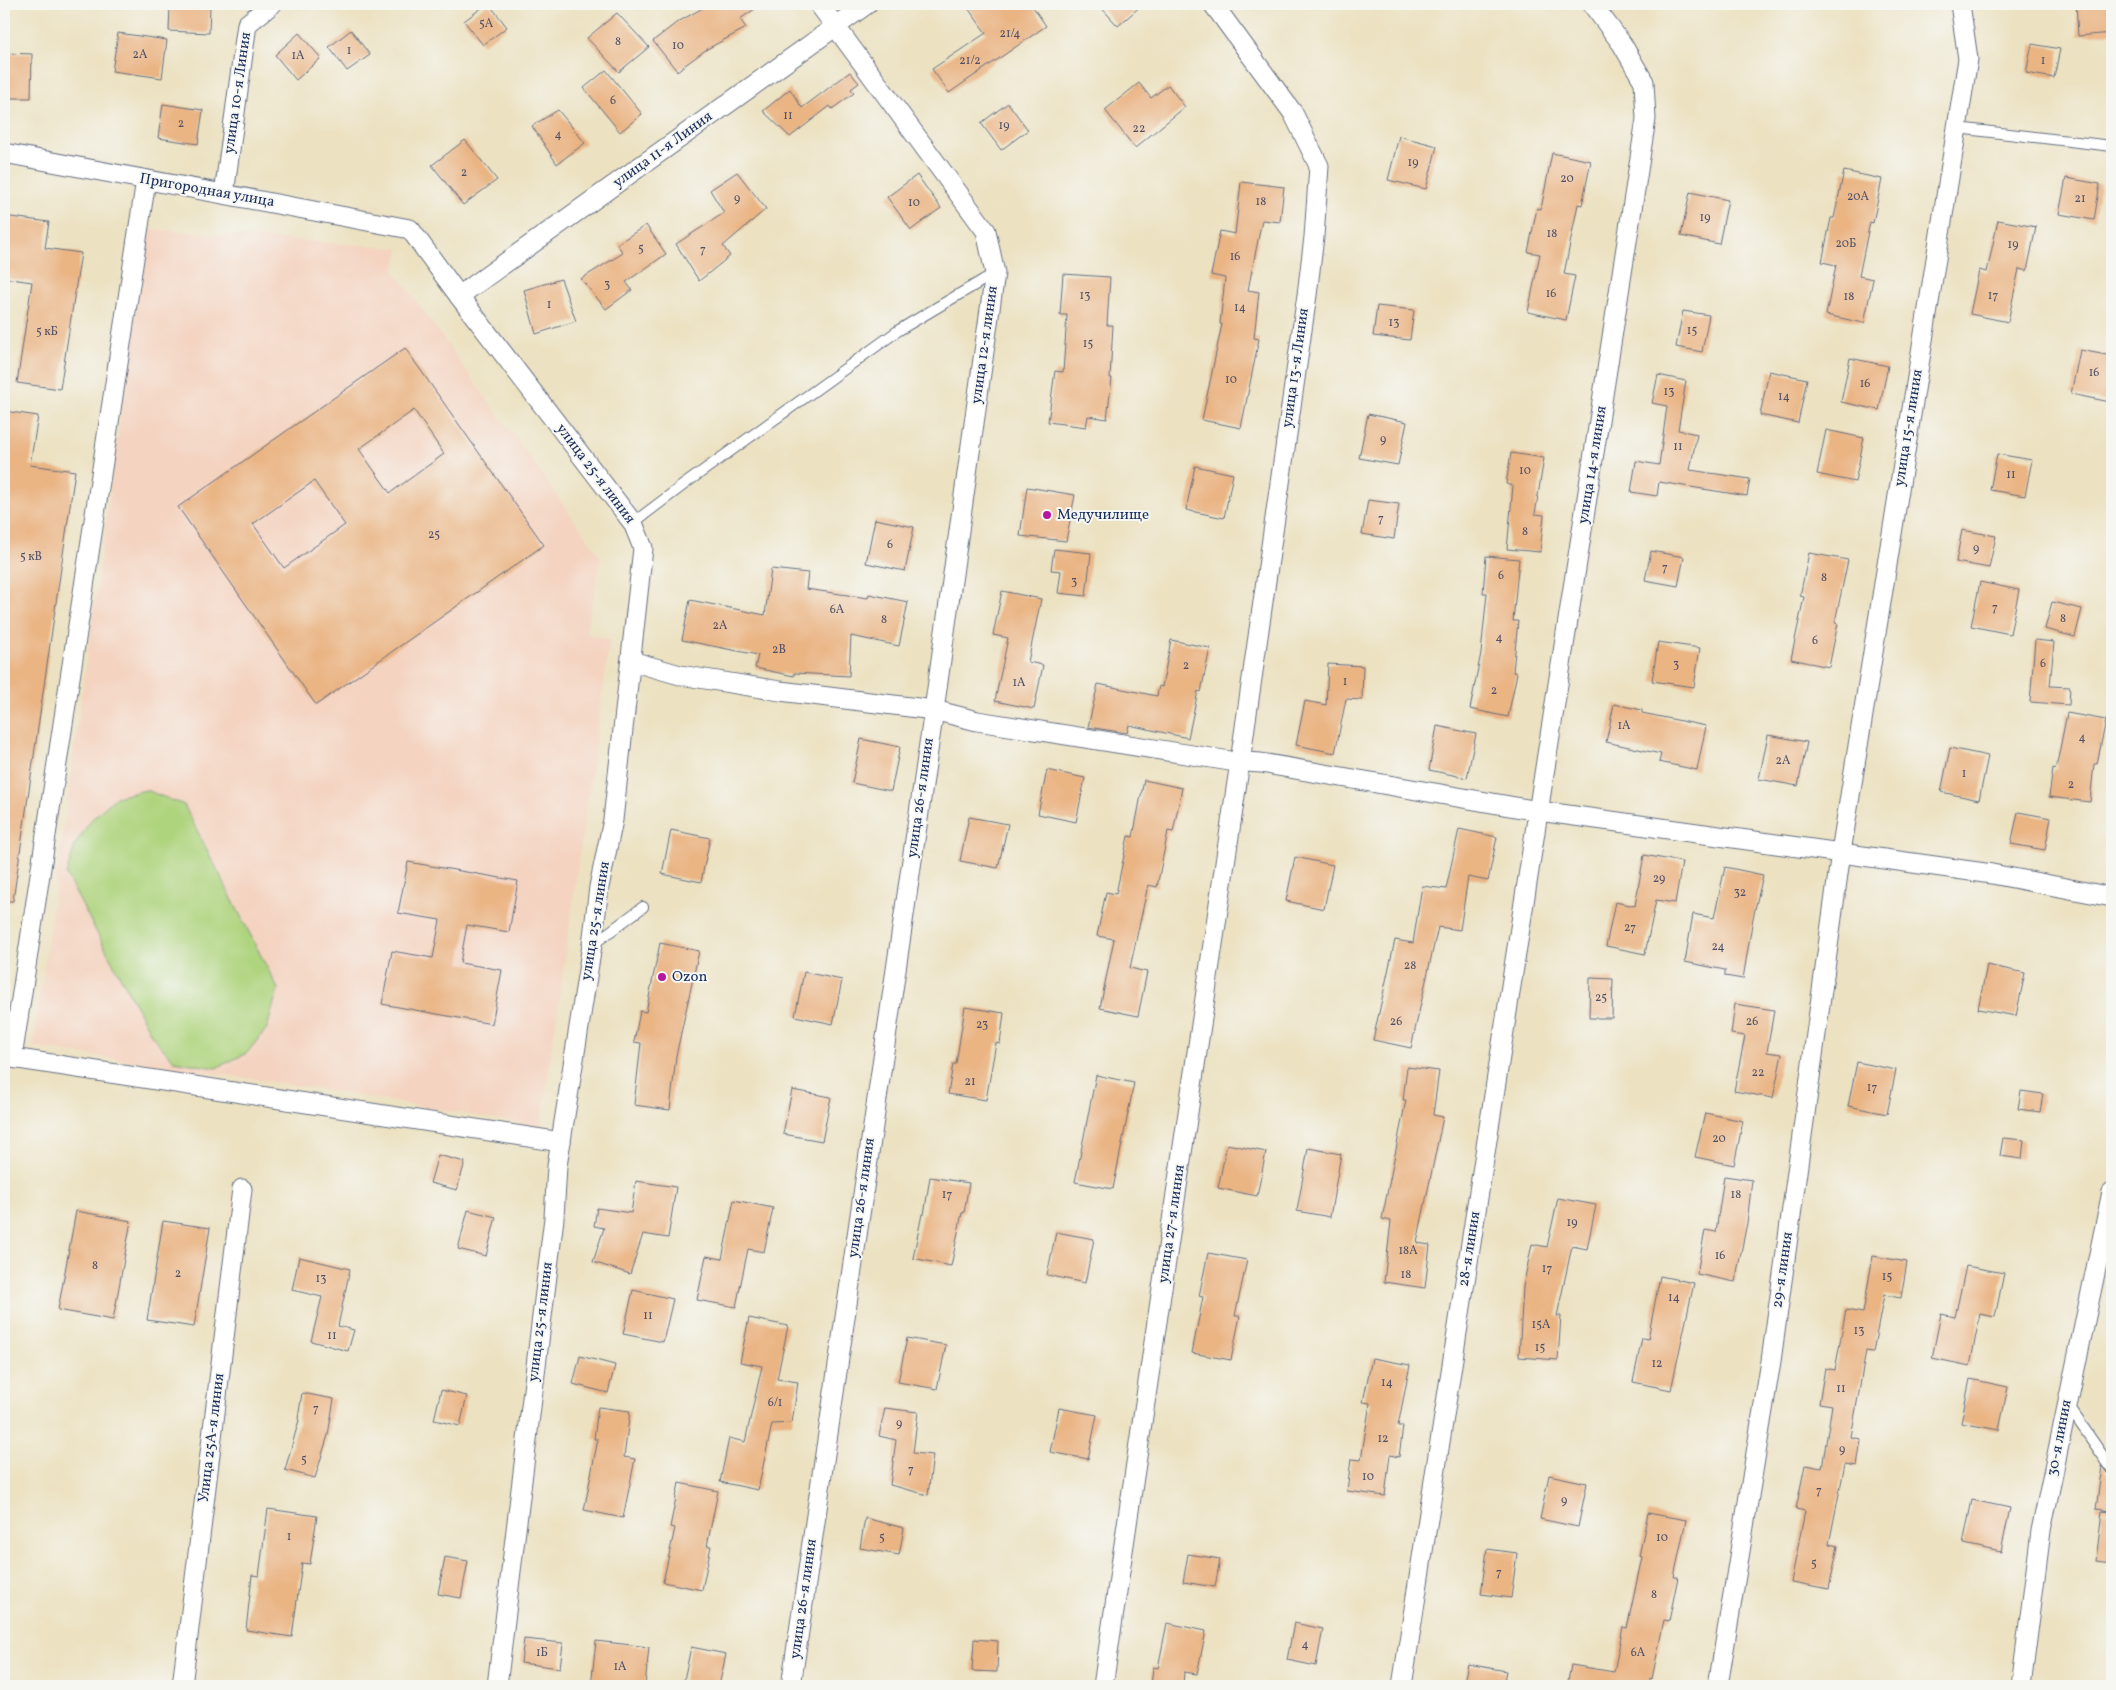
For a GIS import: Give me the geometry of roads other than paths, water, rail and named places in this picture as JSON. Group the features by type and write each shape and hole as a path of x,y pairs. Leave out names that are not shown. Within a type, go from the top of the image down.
{"street":[{"name":"улица 10-я Линия","path":"224,194 248,24 272,4"},
{"name":"улица 12-я линия","path":"819,4 986,231 995,273 934,710"},
{"name":"улица 11-я Линия","path":"459,296 867,4"},
{"name":"улица 13-я Линия","path":"1213,4 1293,112 1319,166 1314,237 1307,295 1240,762"},
{"name":"улица 14-я линия","path":"1539,811 1646,118 1644,82 1622,44 1592,4"},
{"name":"улица 15-я линия","path":"1841,852 1968,59 1960,4"},
{"name":"Пригородная улица","path":"4,153 410,229"},
{"path":"146,180 12,1058 561,1142"},
{"name":"улица 25-я линия","path":"410,229 459,296 634,523 643,548 613,820 599,888 592,945 561,1142 553,1228 497,1686"},
{"path":"631,661 680,675 934,710 976,721 1240,762 1261,763 1539,811 1992,874 2112,897"},
{"name":"улица 26-я линия","path":"791,1686 934,710"},
{"name":"улица 27-я линия","path":"1103,1686 1240,762"},
{"name":"28-я линия","path":"1402,1686 1539,811"},
{"name":"29-я линия","path":"1718,1686 1771,1361 1841,852"},
{"name":"Улица 25А-я линия","path":"182,1686 242,1190"},
{"name":"30-я линия","path":"2021,1686 2041,1531 2112,1192"}],"lane":[{"path":"1957,128 2112,146"},
{"path":"634,523 686,483 899,330 995,273"},
{"path":"592,945 643,907"},
{"path":"2067,1403 2112,1469"}],"place":[{"name":"Медучилище","path":"1047,515"},
{"name":"Ozon","path":"662,977"}]}
